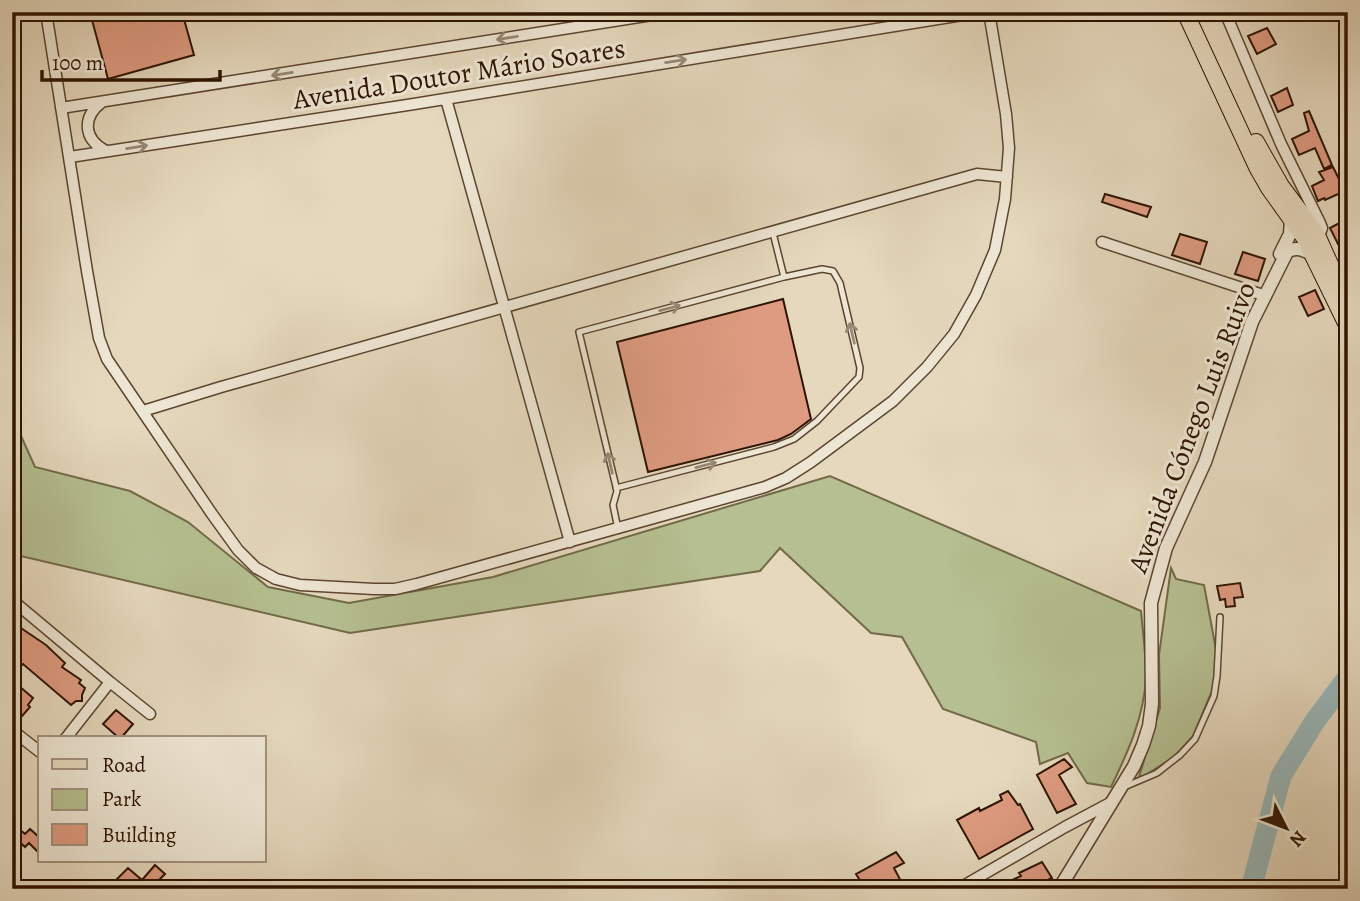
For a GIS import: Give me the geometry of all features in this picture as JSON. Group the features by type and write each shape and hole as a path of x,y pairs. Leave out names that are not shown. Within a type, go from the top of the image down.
{"main road":[{"path":"1185,12 1257,167 1314,256 1348,327"},
{"path":"1196,12 1261,152 1308,221 1348,303"}],"street":[{"path":"46,12 87,271 99,338 107,359 238,550 256,568 276,579 300,585 374,589 395,589 417,584 765,487 786,478 811,462 893,401 927,367 954,334 976,295 995,250 1005,199 1009,148 989,12"},
{"name":"Avenida Doutor Mário Soares","path":"61,108 671,12"},
{"name":"Avenida Doutor Mário Soares","path":"70,157 981,12"},
{"path":"1225,12 1281,144 1320,223 1322,228 1318,239"},
{"path":"446,99 570,542"},
{"path":"102,102 89,116 88,131 95,144 106,151"},
{"path":"143,411 977,174 1007,177"},
{"name":"Avenida Cónego Luis Ruivo","path":"1059,889 1134,766 1143,745 1152,704 1151,603 1166,548 1205,462 1252,322 1277,271 1279,257 1292,229 1291,219"},
{"path":"1102,243 1266,296"},
{"path":"1277,271 1289,250 1300,249 1314,256"},
{"path":"12,600 150,715"},
{"path":"68,736 110,682"},
{"path":"12,730 38,750"},
{"path":"958,889 1112,802"}],"lane":[{"path":"773,233 784,278"},
{"path":"616,488 774,447 794,439 817,421 859,377 860,368 840,283 833,271 822,269 784,278 579,332 616,488 613,505 618,529"},
{"path":"1121,788 1157,774 1195,738 1214,696 1220,617"}],"green space":[{"path":"12,416 35,467 130,491 188,522 268,587 349,603 493,577 830,476 1141,611 1146,677 1139,720 1111,787 1087,783 1068,753 1040,764 1036,742 943,709 902,637 871,633 780,548 760,571 350,633 12,554"},
{"path":"1171,568 1176,579 1204,585 1217,655 1215,684 1193,736 1174,757 1138,780 1160,708 1159,655"}],"building":[{"path":"117,12 182,12 194,55 108,79 92,20"},
{"path":"1267,28 1276,44 1257,54 1248,36"},
{"path":"1287,88 1293,105 1278,112 1271,96"},
{"path":"1309,111 1332,165 1324,169 1315,148 1299,155 1292,139 1309,131 1304,113"},
{"path":"1333,167 1345,191 1318,201 1312,186 1324,180 1319,172"},
{"path":"1105,194 1151,207 1147,217 1102,202"},
{"path":"1345,220 1348,225 1348,240 1338,244 1330,228"},
{"path":"1180,234 1207,242 1200,264 1172,255"},
{"path":"1243,252 1265,259 1258,281 1235,274"},
{"path":"1315,290 1324,309 1308,316 1299,297"},
{"path":"783,299 811,419 778,440 648,472 617,342"},
{"path":"1240,583 1243,597 1234,598 1235,606 1226,607 1225,599 1220,600 1217,586"},
{"path":"12,622 46,645 65,663 62,667 81,680 79,683 85,688 82,701 71,705 23,664 21,666 12,659"},
{"path":"19,686 33,698 28,705 30,707 16,723 12,722 12,695"},
{"path":"116,710 133,724 123,736 117,736 103,724"},
{"path":"1064,759 1072,767 1059,775 1076,804 1057,813 1037,775"},
{"path":"1008,791 1018,805 1020,804 1033,829 979,859 957,820 1002,800 1000,795"},
{"path":"12,823 25,834 30,829 38,836 38,852 29,843 25,847 12,835"},
{"path":"896,852 904,863 894,868 905,889 870,889 866,883 863,885 856,874"},
{"path":"1042,862 1052,878 1029,889 992,889 1021,876 1019,873"},
{"path":"155,865 165,874 157,882 164,889 126,889 117,879 128,868 142,880"}],"waterway":[{"path":"1251,889 1281,776 1315,721 1348,677"}]}
